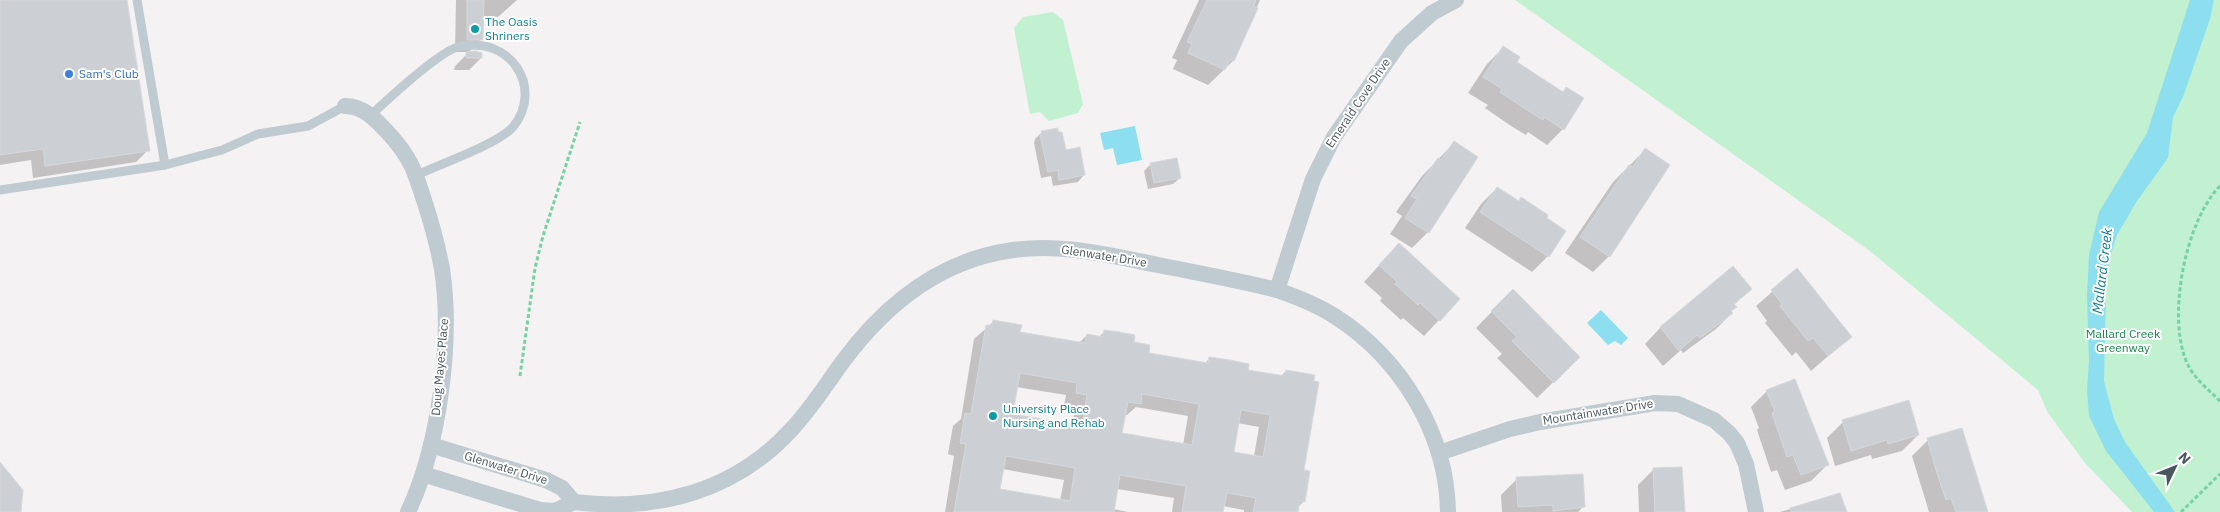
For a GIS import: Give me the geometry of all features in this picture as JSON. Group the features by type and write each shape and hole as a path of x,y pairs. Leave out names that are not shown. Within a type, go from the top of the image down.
{"street":[{"name":"Emerald Cove Drive","path":"1277,290 1313,179 1334,137 1401,41 1432,13 1456,0"},
{"name":"Doug Mayes Place","path":"345,106 356,107 370,116 401,148 418,175 437,245 444,294 444,347 431,445 423,474 408,512"},
{"name":"Glenwater Drive","path":"423,474 540,510 555,511 574,502 614,506 654,504 710,487 743,469 770,450 792,429 857,343 901,298 937,275 984,256 1007,251 1037,248 1073,249 1277,290 1305,300 1336,316 1375,348 1396,371 1411,393 1426,420 1439,453 1445,478 1448,512"},
{"name":"Mountainwater Drive","path":"1439,453 1510,429 1540,422 1655,402 1678,404 1714,420 1729,433 1737,444 1749,475 1756,512"},
{"name":"Glenwater Drive","path":"431,445 546,480 562,488 574,502"}],"lane":[{"path":"137,0 165,165"},
{"path":"370,116 444,54 457,47 477,45 492,47 512,61 521,78 524,96 521,112 512,127 493,141 418,175"},
{"path":"0,190 165,165 222,150 258,134 308,126 345,106"}],"path":[{"path":"520,376 535,268 543,236 580,122"},
{"path":"2220,186 2204,206 2194,229 2184,267 2179,308 2180,334 2187,362 2194,374 2220,401"},
{"path":"2180,512 2220,474"}],"green space":[{"name":"Mallard Creek Greenway","path":"1515,0 2220,0 2220,512 2132,512 2085,463 2048,413 2038,390 2014,370 1870,251"},
{"path":"1053,12 1063,20 1083,104 1078,113 1049,121 1040,112 1030,114 1014,28 1023,17"}],"water":[{"name":"Mallard Creek","path":"2190,0 2214,0 2210,19 2183,97 2173,117 2168,158 2137,201 2117,235 2109,260 2106,289 2104,381 2114,419 2125,442 2175,512 2154,512 2106,451 2089,416 2087,390 2089,360 2087,296 2089,255 2099,212 2147,133"},
{"path":"1135,126 1142,160 1117,165 1113,148 1104,150 1100,133"},
{"path":"1601,310 1628,338 1621,345 1615,341 1608,345 1587,323"}],"building":[{"name":"Sam's Club","path":"0,0 127,0 150,151 45,166 43,149 0,155"},
{"name":"The Oasis Shriners","path":"467,0 484,0 483,40 467,40"},
{"path":"1207,0 1256,0 1254,6 1258,8 1234,61 1230,59 1225,70 1188,53 1192,44 1187,42"},
{"path":"1503,46 1520,57 1517,62 1563,92 1566,87 1584,98 1564,130 1544,117 1543,120 1527,110 1500,92 1502,89 1483,77"},
{"path":"476,51 482,53 482,58 466,58 466,52"},
{"path":"1058,128 1058,132 1062,132 1066,150 1080,147 1085,175 1059,180 1058,170 1048,172 1040,135 1042,135 1041,131"},
{"path":"1454,141 1478,157 1429,233 1405,218 1417,199 1411,196 1438,158 1441,160"},
{"path":"1645,148 1670,165 1610,257 1580,237 1629,165 1633,167"},
{"path":"1177,158 1181,178 1154,183 1150,163"},
{"path":"1497,187 1519,201 1521,197 1548,215 1547,218 1566,231 1549,257 1480,212"},
{"path":"1399,243 1460,299 1440,321 1420,303 1418,305 1395,284 1397,282 1379,265"},
{"path":"1733,266 1752,289 1734,304 1737,307 1731,311 1733,313 1700,338 1697,335 1679,351 1660,327"},
{"path":"1797,268 1852,337 1828,356 1813,338 1808,341 1780,306 1782,304 1771,290"},
{"path":"1513,289 1580,357 1554,383 1512,341 1517,337 1491,311"},
{"name":"University Place Nursing and Rehab","path":"993,320 1022,325 1020,332 1085,343 1087,334 1103,337 1104,330 1119,332 1135,335 1134,342 1150,345 1149,353 1208,363 1209,357 1230,360 1249,364 1248,370 1285,376 1286,370 1315,375 1314,381 1319,382 1304,470 1310,471 1305,502 1300,501 1298,512 1253,512 1256,498 1227,493 1223,512 1182,512 1186,486 1120,475 1114,512 954,512 966,444 960,443 965,413 971,414 986,325 992,326","holes":["1020,373 1077,383 1076,393 1087,395 1082,426 1013,414","1142,394 1199,404 1192,445 1122,433 1128,402 1141,404","1241,410 1270,415 1263,457 1234,452","1006,456 1075,468 1070,501 1000,489"]},
{"path":"1795,379 1829,465 1801,475 1793,455 1787,457 1772,413 1775,412 1766,390"},
{"path":"1909,400 1919,435 1888,444 1887,440 1851,451 1842,420"},
{"path":"1962,428 1988,512 1956,512 1951,498 1946,500 1935,467 1927,438"},
{"path":"0,462 23,490 21,512 0,512"},
{"path":"1682,467 1685,512 1655,512 1653,468"},
{"path":"1583,474 1585,507 1553,511 1553,505 1518,507 1516,477"},
{"path":"1840,493 1847,512 1791,512 1790,508"}],"place":[{"name":"The Oasis Shriners","path":"475,29"},
{"name":"Sam's Club","path":"69,74"},
{"name":"University Place Nursing and Rehab","path":"993,416"}]}
